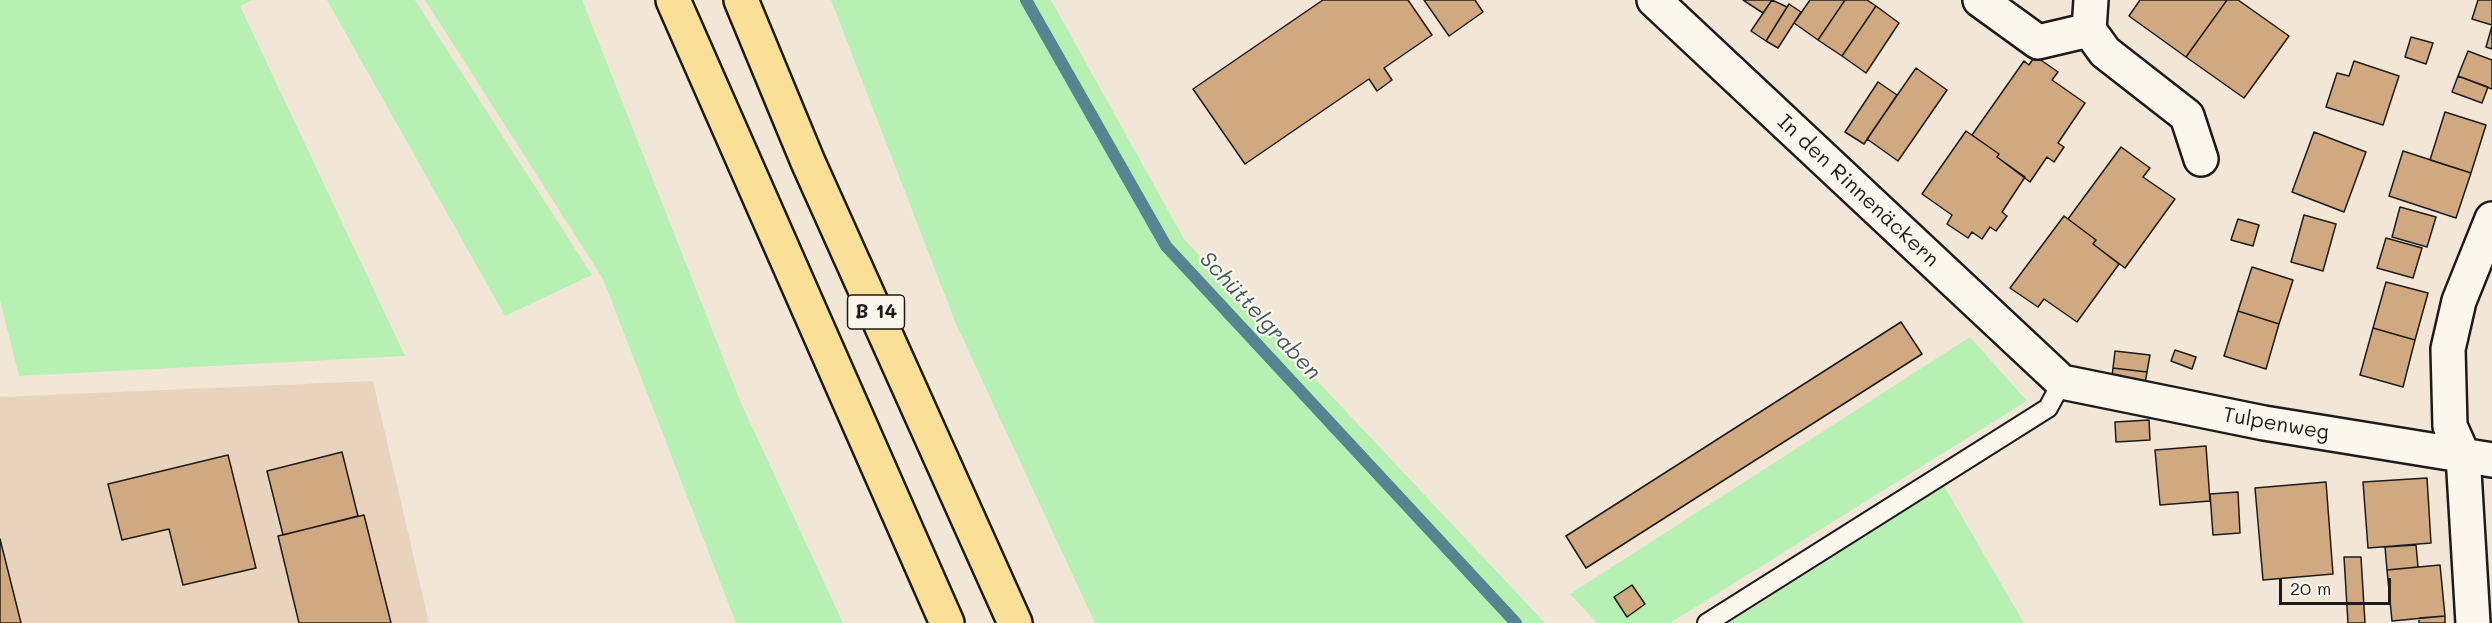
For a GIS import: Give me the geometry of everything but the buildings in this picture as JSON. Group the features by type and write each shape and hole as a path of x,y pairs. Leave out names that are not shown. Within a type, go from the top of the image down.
{"highway":[{"name":"B 14","path":"673,0 947,623"},
{"name":"B 14","path":"741,0 808,162 1015,623"}],"street":[{"name":"In den Rinnenäckern","path":"1654,0 2062,382"},
{"path":"1980,0 2038,42 2090,15 2105,52 2187,116 2201,159"},
{"path":"2473,623 2478,458 2451,426 2448,349 2459,301 2492,219"},
{"name":"Tulpenweg","path":"2062,382 2264,423 2478,458"}],"lane":[{"path":"1707,623 2048,408 2062,382"}],"shaded area":[{"path":"373,381 429,623 0,623 0,397"}],"green space":[{"path":"0,0 253,0 240,6 405,356 19,376 0,300"},
{"path":"327,0 415,0 592,275 505,316"},
{"path":"425,0 582,0 741,403 843,623 736,623 603,279"},
{"path":"831,0 1051,0 1184,239 1545,623 1095,623 956,324"},
{"path":"1970,337 2027,401 1670,623 1597,623 1570,594"},
{"path":"1944,486 2024,623 1729,623"}],"waterway":[{"name":"Schüttelgraben","path":"1026,0 1166,246 1516,623"}]}
